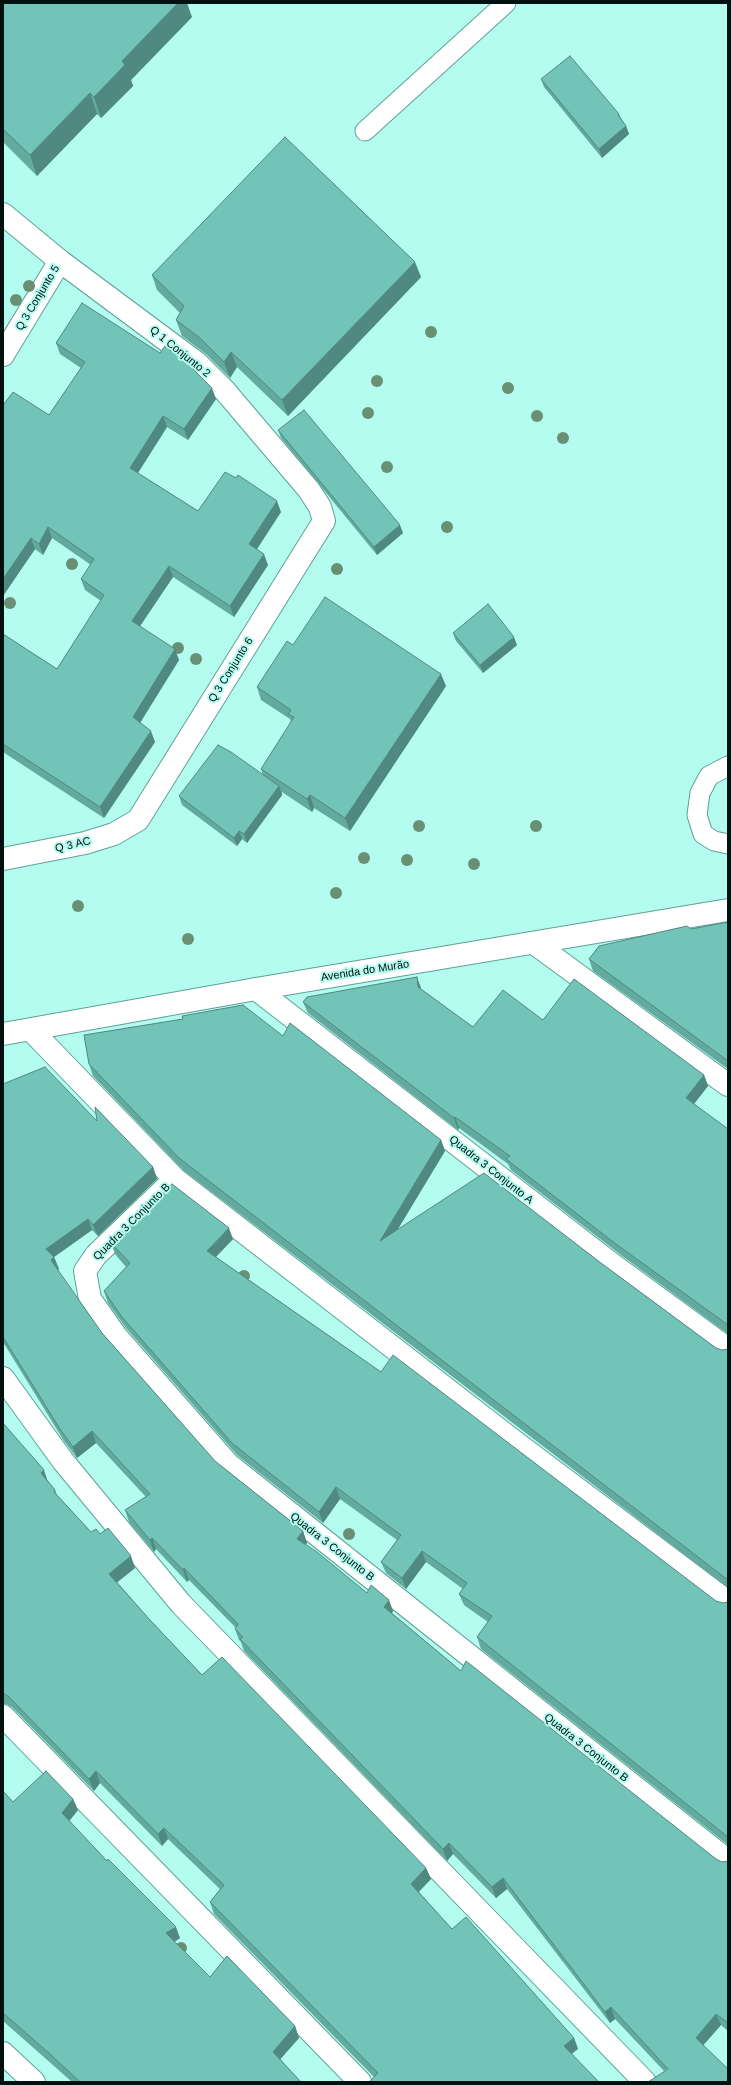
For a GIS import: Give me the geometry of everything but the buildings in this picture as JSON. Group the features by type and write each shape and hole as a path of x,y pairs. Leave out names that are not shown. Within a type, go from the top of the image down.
{"street":[{"name":"Q 1 Conjunto 2","path":"3,214 60,261 197,364 225,391 310,490 320,507 324,521"},
{"name":"Q 3 Conjunto 5","path":"3,355 60,261"},
{"name":"Q 3 Conjunto 6","path":"138,820 324,521"},
{"name":"Q 3 AC","path":"3,859 92,841 114,834 138,820"},
{"name":"Avenida do Murão","path":"3,1034 256,989 728,910"},
{"path":"534,943 728,1085"},
{"name":"Quadra 3 Conjunto A","path":"256,989 607,1260 728,1349"},
{"path":"30,1030 175,1179 519,1445 728,1602"},
{"name":"Quadra 3 Conjunto B","path":"175,1179 96,1255 85,1272 90,1299 116,1336 228,1464 728,1861"},
{"path":"3,1378 63,1461 181,1604 645,2082"},
{"path":"3,1716 360,2082"},
{"path":"3,2052 34,2082"}],"lane":[{"path":"365,131 506,3"},
{"path":"728,766 710,776 700,794 697,815 703,834 714,842 728,844"}]}
